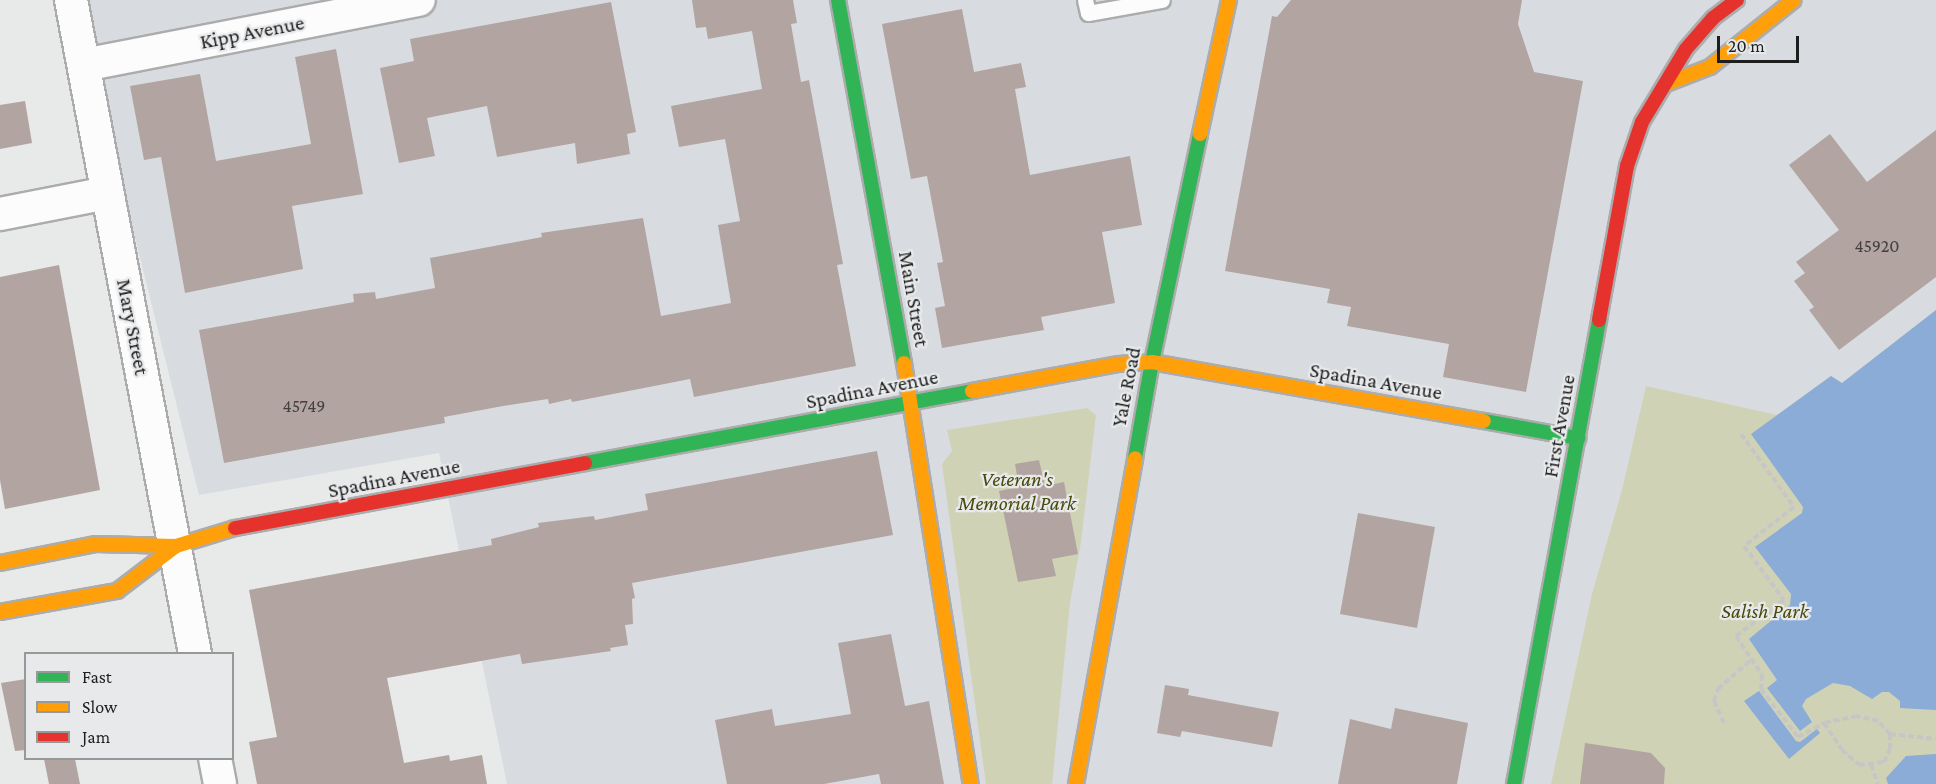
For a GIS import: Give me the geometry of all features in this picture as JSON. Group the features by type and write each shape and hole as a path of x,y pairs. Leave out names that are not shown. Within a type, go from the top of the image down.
{"street":[{"name":"Mary Street","path":"71,0 195,652"},
{"name":"Kipp Avenue","path":"84,65 419,0"},
{"name":"Main Street","path":"838,0 911,402 970,784"},
{"name":"Yale Road","path":"1076,784 1152,362 1229,0"},
{"name":"First Avenue","path":"1514,784 1627,166 1642,122 1686,49 1713,18 1737,0"},
{"path":"1666,84 1710,67 1794,0"},
{"path":"0,214 107,193"},
{"name":"Spadina Avenue","path":"0,612 117,591 176,546 221,531 1118,364 1152,362 1578,438"},
{"name":"Spadina Avenue","path":"0,563 96,544 176,546"},
{"path":"215,760 220,784"}],"lane":[{"path":"1086,0 1088,13 1162,0"}],"path":[{"path":"1741,434 1794,507 1744,546 1784,600 1736,636 1762,675 1761,688 1798,737 1824,723 1857,716 1878,721 1890,734 1936,739"},
{"path":"1724,723 1714,701 1718,688 1752,659"},
{"path":"1824,723 1859,765 1884,762 1890,749 1890,734"},
{"path":"1871,765 1878,784"}],"shaded area":[{"path":"76,0 1936,0 1936,784 507,784 439,453 199,495"}],"green space":[{"name":"Salish Park","path":"1936,310 1936,784 1551,784 1592,594 1622,490 1646,386 1777,415 1831,376 1842,383"},
{"name":"Veteran's Memorial Park","path":"1087,408 1096,415 1081,542 1070,603 1052,784 986,784 942,464 952,451 947,430"}],"water":[{"path":"1936,310 1936,710 1900,708 1900,701 1889,692 1882,692 1872,699 1850,686 1833,683 1806,699 1802,706 1812,722 1800,731 1767,688 1777,680 1749,639 1790,605 1791,594 1755,547 1802,513 1803,507 1751,434 1831,376 1842,383"},
{"path":"1759,691 1796,741 1800,742 1817,729 1820,733 1789,759 1744,701"},
{"path":"1936,754 1936,784 1888,784 1886,778 1906,756"}],"building":[{"path":"692,0 793,0 797,23 791,24 801,82 809,80 843,264 837,265 856,366 694,397 690,379 572,402 571,399 549,404 548,399 444,417 445,423 224,463 199,330 354,302 353,294 375,292 376,299 435,288 430,258 542,237 541,233 643,218 661,316 731,303 718,225 740,221 725,139 679,147 671,106 762,89 752,31 708,39 706,27 696,28"},
{"path":"1291,0 1522,0 1518,24 1534,72 1583,81 1526,392 1443,377 1449,344 1347,326 1351,307 1327,303 1330,289 1225,271 1272,16 1277,17"},
{"path":"611,2 636,132 627,134 630,154 577,164 575,143 497,157 487,106 427,118 435,156 399,163 380,68 414,61 410,39"},
{"path":"962,9 974,72 1021,63 1026,87 1015,89 1030,175 1130,156 1142,225 1102,232 1115,303 1041,317 1044,330 942,348 935,308 945,306 937,263 943,262 927,176 911,179 882,24"},
{"path":"336,49 363,194 292,206 303,269 185,293 161,157 144,160 130,86 200,74 216,161 311,144 295,57"},
{"path":"25,101 32,143 0,149 0,105"},
{"path":"1936,130 1936,277 1839,350 1809,310 1814,307 1794,281 1805,273 1796,262 1839,230 1789,165 1830,134 1867,182"},
{"path":"59,265 100,490 5,509 0,480 0,277"},
{"path":"877,451 893,535 632,583 635,598 632,599 633,624 625,625 628,645 610,648 611,651 522,664 520,654 387,678 404,763 449,755 450,761 482,755 487,784 257,784 249,742 277,737 249,590 492,545 491,539 539,527 538,523 594,516 595,520 648,510 645,494"},
{"path":"1039,460 1045,486 1064,482 1078,554 1052,559 1056,576 1018,582 999,491 1019,487 1015,464"},
{"path":"1358,513 1435,527 1417,628 1340,614"},
{"path":"891,634 905,706 929,701 944,784 881,784 879,774 824,784 727,784 715,720 772,709 775,726 851,714 838,643"},
{"path":"24,679 24,750 15,751 1,683"},
{"path":"1165,685 1189,689 1188,695 1279,712 1272,747 1182,731 1180,737 1157,733"},
{"path":"1395,708 1468,723 1457,784 1338,784 1350,719 1391,729"},
{"path":"1585,743 1651,753 1665,768 1664,784 1580,784"},
{"path":"44,760 75,760 80,784 49,784"}],"traffic: fast":[{"path":"838,0 904,363"},
{"path":"1135,458 1152,362 1200,134"},
{"path":"1514,784 1599,320"},
{"path":"585,463 972,391"},
{"path":"1484,421 1578,438"}],"traffic: slow":[{"path":"1200,134 1229,0"},
{"path":"1666,84 1710,67 1794,0"},
{"path":"972,391 1118,364 1152,362 1484,421"},
{"path":"904,363 971,784"},
{"path":"1076,784 1135,458"},
{"path":"0,563 96,544 176,546 235,528"},
{"path":"0,612 117,591 176,546"}],"traffic: jam":[{"path":"1599,320 1627,166 1642,122 1686,49 1713,18 1737,0"},
{"path":"235,528 585,463"}]}
